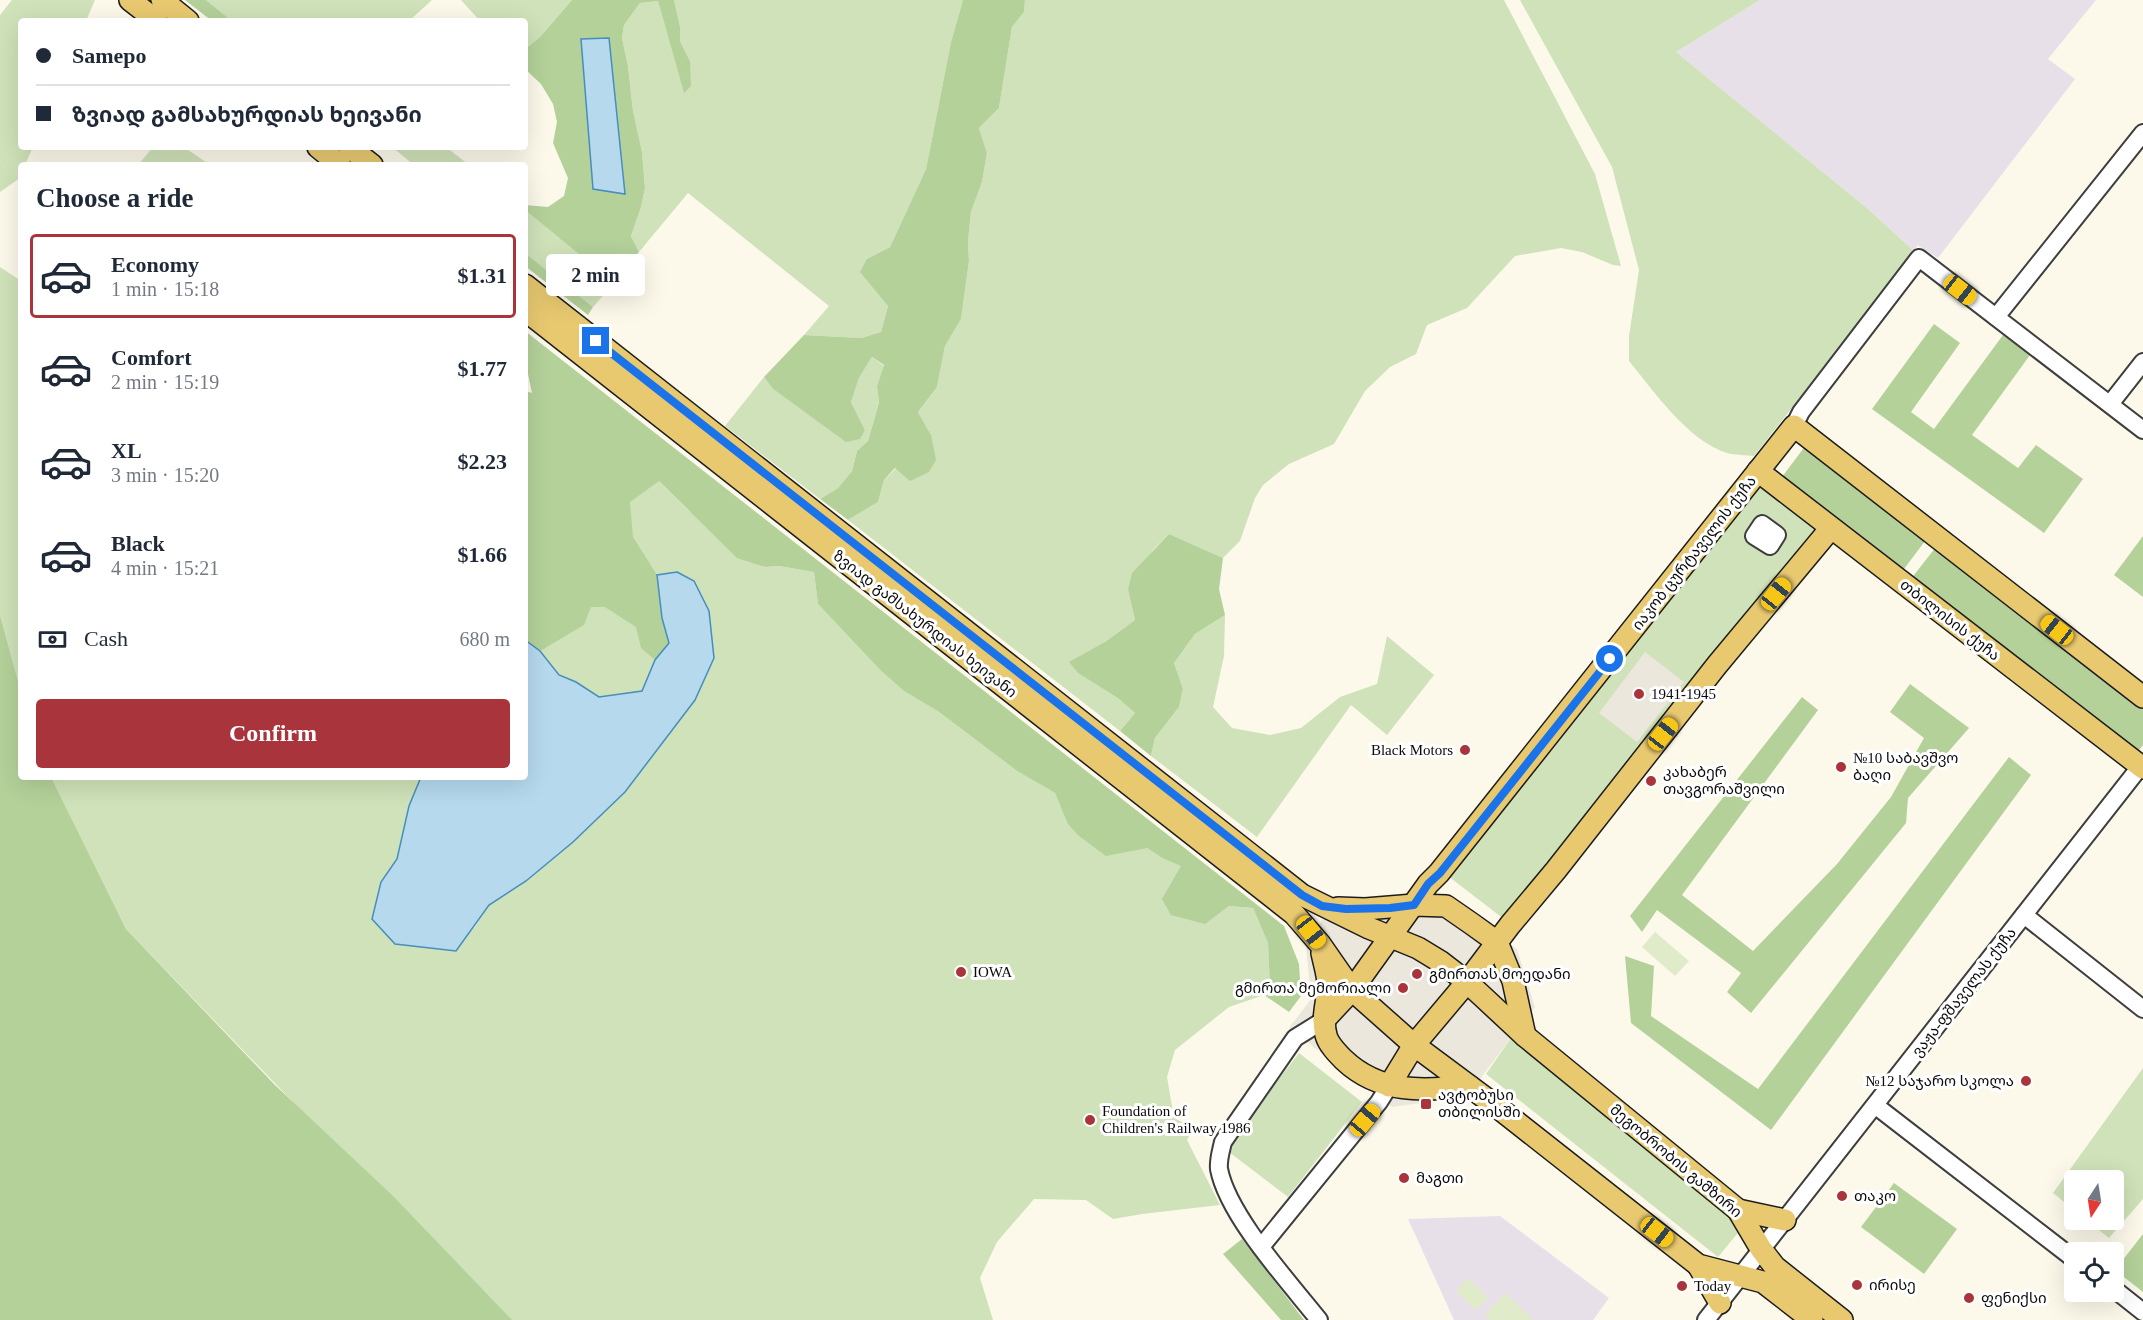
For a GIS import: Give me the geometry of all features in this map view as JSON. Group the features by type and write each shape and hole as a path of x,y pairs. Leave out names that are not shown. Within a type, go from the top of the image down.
{"main road":[{"path":"130,0 153,18"},
{"path":"162,0 184,18"},
{"path":"322,150 336,162"},
{"path":"353,150 368,162"},
{"name":"ზვიად გამსახურდიას ხეივანი","path":"528,287 853,555 1302,895 1322,906"},
{"name":"ზვიად გამსახურდიას ხეივანი","path":"528,312 802,515"},
{"path":"1794,426 2143,697"},
{"name":"იაკობ ცურტაველის ქუჩა","path":"1414,905 1428,884 1440,873 1794,426"},
{"name":"თბილისის ქუჩა","path":"1758,471 2142,765"},
{"path":"1389,1086 1414,1045 1467,982 1717,665 1831,528"},
{"name":"ზვიად გამსახურდიას ხეივანი","path":"853,555 1294,914 1320,944"},
{"path":"1324,1020 1352,990 1414,905"},
{"path":"1322,906 1365,909 1414,905 1446,906 1497,942 1513,981 1525,1036"},
{"path":"1322,906 1418,948 1441,962 1467,982 1525,1036"},
{"path":"1320,944 1352,990 1414,1045 1698,1264 1720,1302"},
{"path":"1320,944 1329,983 1324,1020 1326,1037 1338,1054 1361,1073 1389,1086 1429,1089 1470,1086"},
{"name":"მეგობრობის გამზირი","path":"1525,1036 1738,1210 1761,1249 1775,1267 1842,1320"},
{"path":"1738,1210 1785,1220"},
{"path":"1698,1264 1763,1282 1812,1320"}],"street":[{"path":"1996,317 2143,133"},
{"path":"1794,426 1801,412 1919,258 2143,430"},
{"path":"2110,405 2143,362"},
{"name":"ვაჟა-ფშაველას ქუჩა","path":"1706,1320 2142,765"},
{"path":"2024,915 2143,1009"},
{"path":"1319,1320 1261,1246 1232,1204 1219,1168 1223,1142 1295,1038 1324,1020"},
{"path":"1261,1246 1379,1102 1389,1086"},
{"path":"1876,1106 2064,1251"},
{"path":"2124,1297 2143,1312"}],"shaded area":[{"path":"1760,0 2096,0 2048,59 2075,79 1938,258 1917,245 1915,252 1868,209 1676,52"},
{"path":"1645,652 1684,682 1637,742 1599,713"},
{"name":"გმირთას მოედანი","path":"1422,883 1517,949 1535,1007 1466,1097 1392,1107 1289,1028 1311,999 1306,946 1334,901 1387,901 1413,892"},
{"path":"1500,1216 1609,1298 1593,1320 1454,1320 1408,1219"}],"green space":[{"path":"12,0 95,0 87,18 18,18 18,150 32,150 26,162 18,162 18,179 0,192 0,15"},
{"path":"185,0 206,0 228,18 208,18"},
{"path":"206,0 432,0 412,18 228,18"},
{"path":"461,0 572,0 540,37 528,47 528,18 477,18"},
{"path":"572,0 674,0 680,27 680,41 690,61 691,86 684,93 658,1 640,3 624,25 622,38 642,152 645,188 631,236 639,252 614,283 528,212 528,205 548,207 564,196 568,178 553,143 557,122 553,104 541,84 528,72 528,47 540,37","holes":["582,39 625,194 593,189"]},
{"path":"674,0 963,0 951,42 926,169 890,247 867,259 888,306 881,332 861,338 804,335 829,306 688,193 639,252 631,236 645,188 642,152 622,38 624,25 640,3 658,1 684,92 690,61 680,41 680,27"},
{"path":"963,0 1025,0 1024,12 1012,27 999,108 979,128 987,153 982,182 971,212 968,241 969,261 961,319 945,346 937,387 918,412 931,435 936,460 929,472 910,481 895,468 884,480 878,502 848,520 820,499 838,488 852,471 857,451 868,441 879,402 877,386 884,365 872,357 859,378 851,402 865,430 860,439 846,442 773,389 764,377 804,335 861,338 881,332 888,306 860,272 867,259 890,247 926,169 951,42"},
{"path":"1025,0 1504,0 1595,174 1621,266 1582,252 1561,248 1515,256 1467,308 1427,325 1416,354 1390,367 1365,391 1334,444 1289,464 1263,485 1255,498 1240,541 1223,558 1169,534 1153,550 1128,590 1135,620 1105,642 1078,673 1119,699 1135,713 1120,731 848,520 878,502 884,480 931,435 918,412 937,387 945,346 961,319 969,261 968,241 971,212 982,182 987,153 979,128 999,108 1012,27 1024,12"},
{"path":"1520,0 1760,0 1676,52 1868,209 1915,252 1754,456 1727,453 1699,438 1660,400 1629,361 1629,336 1639,270 1612,167"},
{"path":"150,150 188,150 206,162 140,162"},
{"path":"396,150 450,150 465,162 410,162"},
{"path":"528,212 614,283 593,307 528,255"},
{"path":"528,255 593,307 588,315 528,268"},
{"path":"0,267 18,279 18,681 0,615"},
{"path":"1934,324 1960,343 1911,412 1934,429 2003,335 2030,355 1972,435 2018,468 2036,445 2083,479 2044,533 1872,409"},
{"path":"528,333 1284,926 1299,964 1301,996 1289,1012 1264,995 1270,988 1268,943 1253,908 1229,906 1205,924 1171,915 1162,899 1181,866 1162,858 1147,848 1106,856 1079,836 1068,824 1055,793 1017,771 939,712 904,691 880,670 818,604 814,572 779,566 765,567 737,558 659,481 630,502 633,537 657,575 662,618 669,643 655,660 641,648 636,627 605,607 591,607 584,625 540,651 528,642 528,392 532,393 528,374"},
{"path":"872,357 884,366 877,386 879,401 868,441 857,451 852,471 838,488 820,499 725,426 764,377 773,389 846,441 865,430 851,402 859,378"},
{"path":"528,405 659,481 688,510 764,567 779,566 814,572 818,604 880,670 904,691 939,712 1017,771 1055,793 1061,807 1182,866 1205,923 1229,906 1253,908 1268,943 1270,988 1264,995 1229,1007 1175,1050 1167,1077 1174,1118 1194,1128 1187,1140 1220,1205 1113,1219 1086,1200 1034,1199 997,1242 980,1278 993,1320 0,1320 0,1183 293,1102 126,929 52,780 420,780 409,806 397,859 381,882 474,928 489,905 526,881 573,842 625,792 695,700 714,658 709,611 694,581 657,575 662,618 669,643 655,660 643,691 599,697 576,682 559,675 540,651 528,642"},
{"path":"1806,445 1928,537 1901,573 1779,481"},
{"path":"1759,483 1818,529 1509,923 1448,876"},
{"path":"1169,534 1223,558 1219,589 1225,615 1195,634 1174,663 1183,689 1179,707 1155,738 1151,756 1120,731 1135,713 1119,699 1078,673 1069,662 1105,642 1135,620 1128,590 1132,573"},
{"path":"2143,536 2143,597 2114,575"},
{"path":"1936,547 2143,707 2143,745 2136,754 1910,580"},
{"path":"0,615 18,681 18,780 52,780 126,929 274,1084 393,1196 512,1320 0,1320"},
{"path":"1225,615 1224,656 1213,707 1232,728 1270,735 1301,728 1340,697 1377,684 1387,636 1434,675 1387,735 1351,705 1257,837 1151,756 1155,738 1179,707 1183,689 1174,663 1195,634"},
{"path":"1910,684 1969,728 1908,798 1906,823 1751,1013 1727,992 1741,973 1657,910 1642,932 1630,916 1802,697 1818,710 1682,895 1753,951 1837,864 1891,797 1924,738 1890,712"},
{"path":"2009,757 2031,775 1771,1130 1631,1023 1625,956 1654,966 1651,1016 1758,1089"},
{"path":"1655,932 1689,961 1675,976 1642,947"},
{"path":"1516,1031 1746,1223 1718,1257 1486,1074"},
{"path":"1299,1053 1362,1102 1288,1197 1225,1149"},
{"path":"2143,1068 2143,1199 2124,1221 2124,1170 2070,1170"},
{"path":"2064,1178 2064,1202 2053,1193"},
{"path":"1894,1183 1957,1229 1924,1274 1861,1227"},
{"path":"2099,1230 2116,1230 2109,1238"},
{"path":"2143,1234 2143,1292 2124,1277 2124,1258"},
{"path":"1242,1239 1304,1320 1281,1320 1223,1254"},
{"path":"1468,1278 1488,1297 1476,1310 1456,1291"},
{"path":"1505,1293 1533,1320 1490,1320 1485,1315"}],"water":[{"path":"609,38 625,194 593,189 581,39"},
{"path":"677,572 694,581 709,611 714,658 695,700 625,792 573,842 526,881 489,905 456,951 395,944 372,919 381,882 397,859 409,806 420,780 528,780 528,642 540,651 559,675 576,682 599,697 642,691 655,660 669,643 662,618 657,575"}],"place":[{"name":"1941-1945","path":"1639,694"},
{"name":"Black Motors","path":"1465,750"},
{"name":"№10 საბავშვო ბაღი","path":"1841,767"},
{"name":"კახაბერ თავგორაშვილი","path":"1651,781"},
{"name":"IOWA","path":"961,972"},
{"name":"გმირთას მოედანი","path":"1417,974"},
{"name":"გმირთა მემორიალი","path":"1403,988"},
{"name":"№12 საჯარო სკოლა","path":"2026,1081"},
{"name":"ავტობუსი თბილისში","path":"1426,1104"},
{"name":"Foundation of Children's Railway 1986","path":"1090,1120"},
{"name":"მაგთი","path":"1404,1178"},
{"name":"თაკო","path":"1842,1196"},
{"name":"ირისე","path":"1857,1285"},
{"name":"Today","path":"1682,1286"},
{"name":"ფენიქსი","path":"1969,1298"}],"route":[{"path":"596,341 1302,895 1322,906 1365,909 1414,905 1428,884 1440,873 1610,659"}]}
